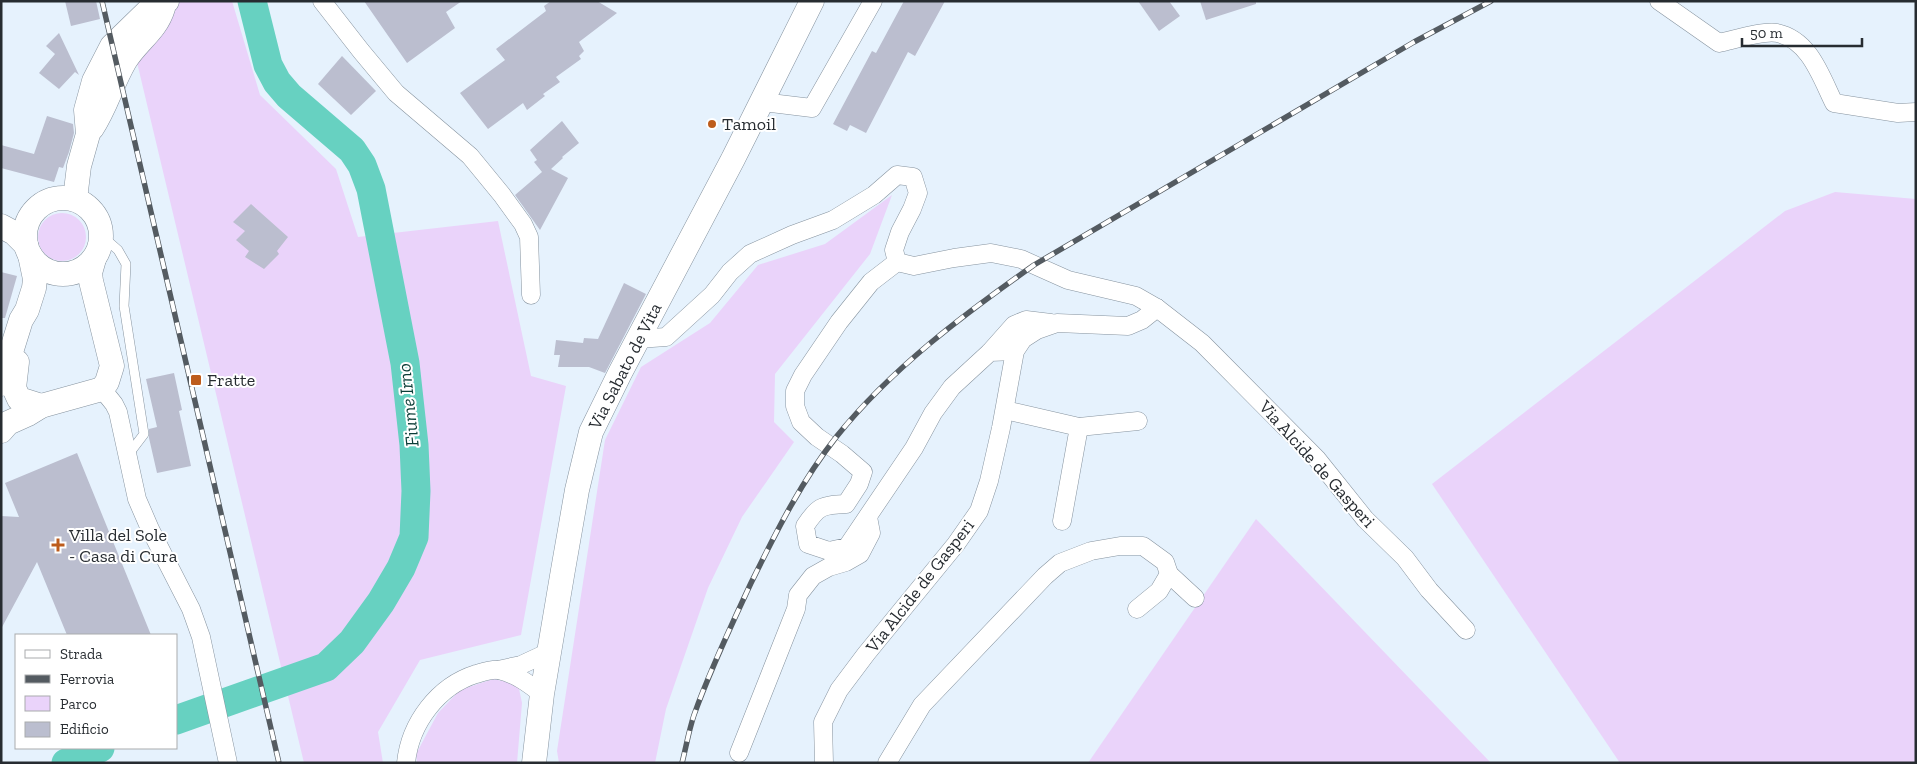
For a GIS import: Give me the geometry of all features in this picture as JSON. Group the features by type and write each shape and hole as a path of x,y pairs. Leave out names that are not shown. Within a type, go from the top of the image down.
{"main road":[{"name":"Via Sabato de Vita","path":"534,763 542,694 586,446 598,415 762,102 812,1"},
{"path":"75,199 79,166 88,134 86,110 94,81 112,46 147,12 166,2"},
{"path":"1,384 21,320 27,310 35,278 25,233 27,222 33,212 42,204 52,199 64,197 75,199 86,204 95,213 100,224 102,236 100,248 90,273 112,366 107,382 102,389 41,406 8,423 1,431"},
{"path":"1,226 14,233 43,268 61,274 80,271 94,259"},
{"path":"27,310 30,319 15,369 14,388 19,399 41,406"}],"street":[{"path":"322,1 360,51 396,93 470,156 523,224 529,237 531,295"},
{"path":"762,102 812,108 873,1"},
{"path":"1659,1 1719,42 1766,33 1777,33 1800,44 1810,56 1834,103 1898,113 1916,112"},
{"path":"638,339 666,337 712,295 730,272 750,254 792,235 833,220 874,195 897,175 914,177 918,193 894,250 897,262 870,282 839,322 803,375 795,391 796,406 801,422 816,437 842,454 863,472 859,484 846,504 828,504 815,512 805,526 808,544 829,552 848,547 914,448 933,412 952,387 990,352 1014,325 1026,320 1128,326 1142,320 1157,308"},
{"name":"Via Alcide de Gasperi","path":"897,262 914,266 991,253 1021,259 1068,280 1136,296 1157,308 1202,343 1318,459 1365,519 1405,558 1429,590 1466,630"},
{"path":"990,352 1015,351 1023,339 1037,330 1057,323"},
{"name":"Via Alcide de Gasperi","path":"824,763 823,722 839,690 872,646 956,544 979,511 990,482 1015,351"},
{"path":"102,389 118,412 137,499 144,517 191,609 202,637 228,763"},
{"path":"1004,410 1079,427 1138,421"},
{"path":"1062,521 1079,427"},
{"path":"739,754 796,609 798,595 813,576 860,554 871,533 868,517"},
{"path":"887,763 922,706 1045,576 1060,563 1091,551 1120,546 1143,546 1165,562 1169,574 1195,598"},
{"path":"1137,609 1159,591 1169,574"},
{"path":"406,763 407,752 425,712 452,685 467,677 521,665 549,652"},
{"path":"497,670 521,678 542,694"}],"lane":[{"path":"102,236 118,250 126,264 124,306 144,434 128,455"}],"green space":[{"path":"181,1 232,1 260,95 336,169 358,237 498,221 531,376 566,386 521,635 420,660 378,732 383,763 304,763 135,54"},
{"path":"1835,192 1916,199 1916,763 1620,763 1432,484 1785,211"},
{"path":"892,195 870,254 775,374 774,422 794,442 742,517 708,588 666,709 655,763 559,763 557,751 605,440 641,367 710,323 758,265 825,244"},
{"path":"62,213 71,215 79,220 84,228 86,237 84,246 79,254 71,259 62,261 53,259 45,254 40,246 38,237 40,228 45,220 53,215"},
{"path":"1256,519 1491,763 1088,763"},
{"path":"493,679 518,684 522,703 517,763 417,763 416,754 438,713 460,690"}],"building":[{"path":"65,1 96,1 100,19 71,26"},
{"path":"364,1 462,1 446,12 455,28 407,63"},
{"path":"551,1 597,1 617,13 579,42 584,51 579,56 581,59 556,77 560,82 543,94 545,96 527,110 523,103 488,129 460,93 505,60 496,49 546,11 544,6"},
{"path":"904,1 945,1 915,56 908,52 866,133 850,125 847,131 833,124 872,51 876,53"},
{"path":"1138,1 1169,1 1180,16 1159,31"},
{"path":"1200,1 1256,1 1256,4 1206,20"},
{"path":"59,33 79,75 75,72 59,89 39,73 55,54 46,46"},
{"path":"342,56 376,91 351,115 318,84"},
{"path":"47,116 73,124 74,133 63,168 59,167 54,182 1,168 1,145 34,154"},
{"path":"562,121 579,143 551,169 568,178 540,230 515,195 542,172 534,162 537,160 530,150"},
{"path":"251,204 288,237 277,251 279,254 264,269 245,257 249,251 236,240 245,231 233,222"},
{"path":"1,272 17,276 5,318 1,318"},
{"path":"624,283 646,294 605,373 589,367 558,367 560,355 554,355 556,340 583,343 584,338 598,339"},
{"path":"174,373 182,410 179,411 191,466 157,473 149,438 149,429 157,427 146,379"},
{"name":"Villa del Sole - Casa di Cura","path":"77,453 151,634 67,634 37,562 1,629 1,516 19,517 5,483"}],"waterway":[{"name":"Fiume Irno","path":"178,719 326,667 352,642 381,602 401,568 414,537 416,491 414,445 405,363 371,189 362,165 352,150 289,96 277,82 268,65 252,1"},
{"name":"Fiume Irno","path":"66,763 98,749"}],"railway":[{"path":"102,1 279,763"},
{"path":"682,763 700,698 751,583 790,507 812,470 837,436 858,411 905,365 955,323 1034,265 1414,42 1491,1"}],"place":[{"name":"Tamoil","path":"712,124"},
{"name":"Fratte","path":"196,380"},
{"name":"Villa del Sole - Casa di Cura","path":"58,545"}]}
